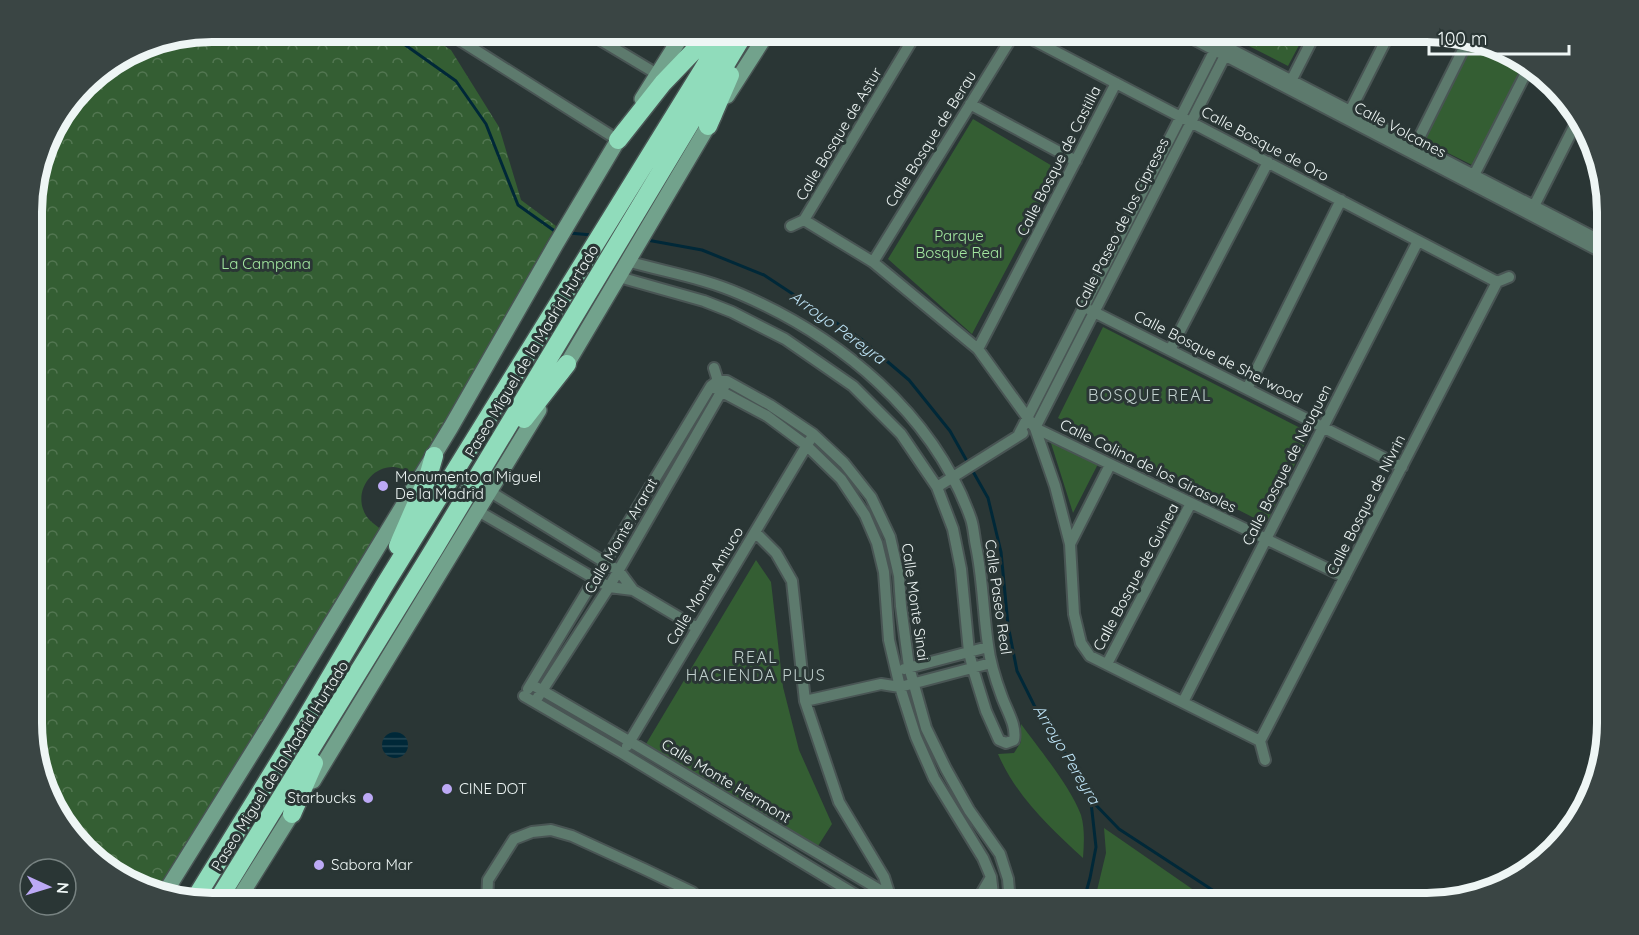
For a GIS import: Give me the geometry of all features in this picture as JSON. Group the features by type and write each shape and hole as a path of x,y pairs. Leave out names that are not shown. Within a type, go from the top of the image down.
{"highway":[{"path":"618,140 663,83 702,42"},
{"name":"Paseo Miguel de la Madrid Hurtado","path":"199,892 384,586 720,42"},
{"name":"Paseo Miguel de la Madrid Hurtado","path":"222,893 338,707 615,246 741,42"},
{"path":"708,126 743,42"},
{"path":"467,495 567,364"},
{"path":"384,586 397,547 429,477 434,456"},
{"path":"292,814 338,707"},
{"path":"190,892 217,863"}],"street":[{"path":"471,42 618,140"},
{"path":"604,42 657,74"},
{"path":"168,887 434,456 566,226 678,42"},
{"path":"242,893 349,724 708,126 762,42"},
{"name":"Calle Bosque de Astur","path":"804,220 911,42"},
{"name":"Calle Bosque de Berau","path":"873,262 1010,42"},
{"name":"Calle Bosque de Oro","path":"1036,42 1497,282"},
{"name":"Calle Volcanes","path":"1205,42 1532,210 1597,239"},
{"name":"Calle Volcanes","path":"1212,42 1222,49"},
{"name":"Calle Paseo de los Cipreses","path":"1222,49 1223,42"},
{"name":"Calle Paseo de los Cipreses","path":"1019,434 1089,309 1222,49 1228,42"},
{"path":"1290,84 1311,42"},
{"path":"1348,114 1385,42"},
{"path":"1411,147 1460,45"},
{"path":"1411,147 1465,47"},
{"path":"1472,179 1525,74"},
{"name":"Calle Bosque de Castilla","path":"978,349 1116,83"},
{"path":"970,104 1076,161"},
{"path":"1532,210 1574,127"},
{"path":"1170,350 1268,162"},
{"path":"1247,389 1341,200"},
{"name":"Calle Volcanes","path":"1532,210 1597,249"},
{"path":"791,226 804,220 873,262 978,349 1035,428 1055,486 1070,544 1074,614 1081,644 1089,656 1260,741 1265,760"},
{"name":"Calle Bosque de Neuquen","path":"1183,702 1418,241"},
{"name":"Calle Paseo Real","path":"619,277 704,301 732,312 785,339 853,386 901,434 938,487 953,529 962,569 969,652 973,669 986,711 999,740 1006,743 1014,740 1016,732 991,663 980,567 971,521 955,476 921,428 886,390 843,352 789,318 740,294 709,283 627,261"},
{"path":"1497,282 1509,277"},
{"name":"Calle Bosque de Nivrin","path":"1260,741 1497,282"},
{"path":"704,301 709,283"},
{"path":"732,312 740,294"},
{"name":"Calle Paseo de los Cipreses","path":"1035,428 1089,309"},
{"name":"Calle Bosque de Sherwood","path":"1089,309 1402,467"},
{"path":"714,368 720,385"},
{"name":"Calle Monte Sinai","path":"720,385 770,405 813,434 844,464 871,497 890,537 899,576 909,667 926,728 969,810 1000,854 1008,879 1009,893"},
{"name":"Calle Monte Sinai","path":"720,385 806,445 841,479 865,515 877,543 884,572 889,640 915,736 934,778 983,858 991,877 993,893"},
{"name":"Calle Monte Ararat","path":"519,697 531,684 605,562 720,385"},
{"name":"Calle Monte Ararat","path":"534,702 619,571 720,385"},
{"path":"938,487 1019,434 1035,428"},
{"name":"Calle Colina de los Girasoles","path":"1035,428 1345,577"},
{"name":"Calle Monte Antuco","path":"622,753 813,434"},
{"path":"1070,544 1110,465"},
{"path":"489,491 619,571 633,590 697,628"},
{"name":"Calle Bosque de Guinea","path":"1107,664 1191,503"},
{"path":"478,510 609,587 633,590"},
{"path":"546,550 556,532"},
{"path":"755,532 776,553 792,581 805,701 839,802 884,877 887,893"},
{"path":"881,684 896,672 909,667 988,646"},
{"path":"805,701 881,684 900,687 991,663"},
{"name":"Calle Monte Hermont","path":"531,684 762,820 878,893"},
{"name":"Calle Monte Hermont","path":"519,697 534,702 622,753 853,893"},
{"path":"959,820 969,810"},
{"path":"755,833 762,820"},
{"path":"487,893 488,880 514,839 532,832 551,830 572,836 693,893"},
{"path":"982,893 991,877"}],"green space":[{"name":"La Campana","path":"201,42 438,42 451,50 499,127 521,200 556,226 416,475 394,467 379,470 368,480 361,501 364,513 382,530 162,885 127,870 109,858 84,835 71,817 55,788 43,745 42,212 43,190 51,157 71,118 100,84 137,60 157,51"},
{"path":"1241,42 1301,42 1288,66"},
{"path":"1248,42 1277,42 1293,50 1287,63"},
{"path":"1471,48 1492,55 1521,71 1474,166 1424,141"},
{"name":"Parque Bosque Real","path":"973,119 1059,170 972,334 888,259"},
{"path":"1103,327 1310,433 1266,524 1058,418"},
{"path":"1050,440 1098,464 1073,513"},
{"path":"756,560 771,582 783,687 799,750 832,824 818,846 646,744"},
{"path":"1021,724 1054,768 1076,804 1083,826 1083,858 1046,823 1024,797 1014,784 998,754 1014,753 1021,742"},
{"path":"1104,828 1198,893 1096,893 1106,853"}],"water":[{"path":"395,732 404,736 408,745 404,754 395,758 386,754 382,745 386,736"}],"waterway":[{"name":"Arroyo Pereyra","path":"401,42 456,81 486,124 518,205 556,232"},
{"name":"Arroyo Pereyra","path":"569,233 592,235"},
{"name":"Arroyo Pereyra","path":"647,240 702,250 764,275 861,339 909,380 950,431 968,463"},
{"name":"Arroyo Pereyra","path":"971,468 988,498 1001,552 1008,625 1017,671 1034,705 1074,767 1091,800 1119,829 1217,893"},
{"path":"1086,893 1096,847 1091,802"}],"place":[{"name":"Monumento a Miguel De la Madrid","path":"383,486"},
{"name":"CINE DOT","path":"447,789"},
{"name":"Starbucks","path":"368,798"},
{"name":"Sabora Mar","path":"319,865"}],"district":[{"name":"BOSQUE REAL","path":"1150,395"},
{"name":"REAL HACIENDA PLUS","path":"756,666"}]}
